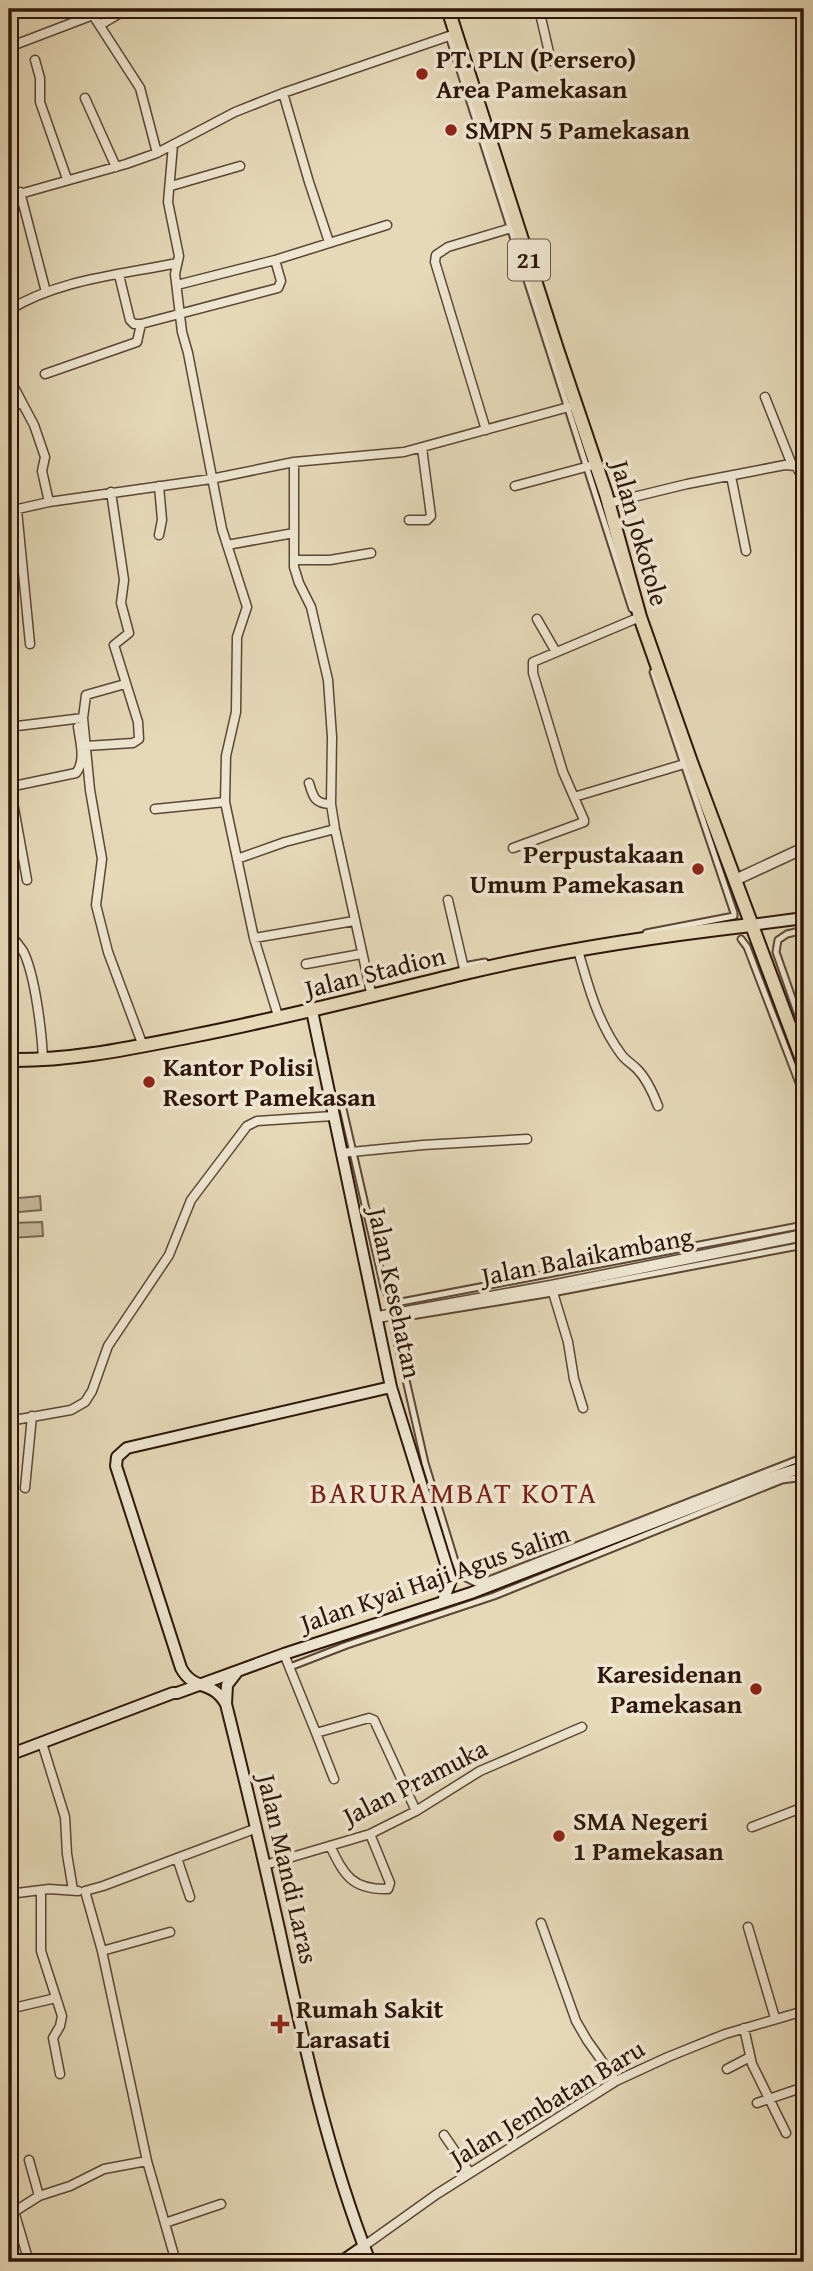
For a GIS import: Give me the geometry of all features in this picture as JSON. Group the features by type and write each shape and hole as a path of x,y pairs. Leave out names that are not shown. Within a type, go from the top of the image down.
{"main road":[{"name":"Jalan Jokotole","path":"449,9 452,35 514,227 592,466 610,507 638,618 687,763 742,898 804,1065"},
{"path":"750,920 804,918"},
{"name":"Jalan Stadion","path":"9,1060 43,1060 143,1046 279,1019 372,997 465,970 750,920"},
{"name":"Jalan Kesehatan","path":"312,1011 335,1107 341,1153 391,1387 451,1580"},
{"path":"226,1704 216,1690 189,1680 181,1668 117,1466 117,1457 127,1447 391,1387"},
{"name":"Jalan Kyai Haji Agus Salim","path":"9,1755 284,1654 471,1593 769,1478 804,1468"},
{"path":"443,1601 451,1580 471,1593"},
{"path":"173,1693 180,1684 181,1668"},
{"path":"226,1704 227,1685 237,1671"},
{"name":"Jalan Mandi Laras","path":"226,1704 257,1828 316,2096 340,2180 370,2262"},
{"path":"341,2262 364,2246"}],"street":[{"path":"100,25 127,9"},
{"path":"539,9 551,61"},
{"path":"9,47 91,12 139,88 157,153"},
{"path":"9,197 157,153 235,112 452,35"},
{"path":"35,60 40,78 40,102 67,179"},
{"path":"283,93 329,242"},
{"path":"85,98 116,167"},
{"path":"173,145 168,202 178,246 175,274 182,332 211,479 227,545 247,607 237,638 236,712 226,756 225,802 254,938 279,1019"},
{"path":"171,186 240,166"},
{"path":"20,192 46,292"},
{"path":"177,285 275,260 387,225"},
{"path":"486,430 435,262 436,255 441,250 514,227"},
{"path":"119,275 130,320 134,324 141,324 280,287 275,260"},
{"path":"9,310 46,292 84,279 177,263"},
{"path":"45,374 137,342 141,324"},
{"path":"9,378 34,425 45,457 43,471 50,502"},
{"path":"610,507 687,484 800,470 765,397"},
{"path":"9,409 21,403"},
{"path":"30,644 13,511 50,502 211,479 294,462 383,455 422,448 572,406"},
{"path":"409,520 427,520 431,516 422,448"},
{"path":"294,462 294,560 299,583 311,607 328,680 332,737 331,804 372,997"},
{"path":"513,848 584,822 554,746 531,664 542,656 638,618 592,466 515,486"},
{"path":"732,480 746,551"},
{"path":"159,486 162,520 159,535"},
{"path":"86,746 133,743 139,739 138,722 114,645 129,633 121,603 124,580 111,492"},
{"path":"227,545 295,533"},
{"path":"294,560 330,560 371,553"},
{"path":"537,619 556,652"},
{"path":"27,880 9,786 76,773 81,764 81,722 86,695 125,684"},
{"path":"9,727 81,722"},
{"path":"81,722 102,859 96,905 108,952 143,1046"},
{"path":"448,900 465,970 734,916 687,763 573,797"},
{"path":"309,783 318,803 331,804"},
{"path":"155,809 225,802"},
{"path":"237,859 285,842 335,829"},
{"path":"735,880 804,848"},
{"path":"254,938 354,921"},
{"path":"804,930 787,934 778,940 776,952 804,1032"},
{"path":"9,934 27,960 39,1017 43,1060"},
{"path":"741,939 747,947 804,1096"},
{"path":"578,950 592,997 606,1029 622,1056 638,1070 650,1087 658,1106"},
{"path":"306,964 361,954"},
{"path":"9,1420 71,1410 85,1402 92,1391 108,1346 169,1255 191,1200 247,1126 257,1121 335,1107 353,1151 384,1287 388,1295 401,1302 804,1226"},
{"path":"341,1153 527,1139"},
{"name":"Jalan Balaikambang","path":"378,1317 551,1289 804,1235"},
{"path":"804,1245 411,1316 404,1319 395,1332 425,1463 455,1561 460,1575 467,1581 486,1581 804,1457"},
{"path":"551,1289 568,1342 574,1379 583,1408"},
{"path":"25,1488 32,1416"},
{"path":"290,1668 347,1645 494,1596 782,1480 804,1477"},
{"path":"284,1654 334,1779"},
{"path":"316,1733 369,1718 374,1720 416,1811"},
{"name":"Jalan Pramuka","path":"265,1865 370,1834 416,1811 480,1771 582,1727"},
{"path":"42,1744 65,1817 73,1891"},
{"path":"752,1827 804,1807"},
{"path":"9,1894 49,1889 85,1891 257,1828"},
{"path":"330,1846 346,1876 365,1886 387,1889 390,1883 370,1834"},
{"path":"177,1858 190,1897"},
{"path":"41,1891 41,1951 62,2022 53,2038 60,2074"},
{"path":"85,1891 102,1951 147,2161 176,2262"},
{"path":"542,1925 576,2021 616,2081"},
{"path":"748,1927 775,2018"},
{"path":"102,1951 170,1932"},
{"path":"9,2009 56,1998"},
{"name":"Jalan Jembatan Baru","path":"364,2246 470,2173 616,2081 639,2069 744,2028 804,2011"},
{"path":"744,2028 750,2057 786,2133"},
{"path":"727,2069 750,2057"},
{"path":"757,2103 804,2087"},
{"path":"444,2135 470,2173"},
{"path":"29,2160 38,2196"},
{"path":"12,2214 38,2196 70,2186 104,2169 147,2161"},
{"path":"9,2194 12,2214 29,2262"},
{"path":"165,2223 221,2204"}],"shaded area":[{"path":"40,1196 41,1210 9,1213 9,1199"},
{"path":"42,1222 43,1236 10,1238 9,1223"}],"place":[{"name":"PT. PLN (Persero) Area Pamekasan","path":"422,74"},
{"name":"SMPN 5 Pamekasan","path":"451,130"},
{"name":"Perpustakaan Umum Pamekasan","path":"698,869"},
{"name":"Kantor Polisi Resort Pamekasan","path":"149,1082"},
{"name":"Karesidenan Pamekasan","path":"756,1689"},
{"name":"SMA Negeri 1 Pamekasan","path":"559,1836"},
{"name":"Rumah Sakit Larasati","path":"280,2024"}],"district":[{"name":"BARURAMBAT KOTA","path":"454,1493"}]}
